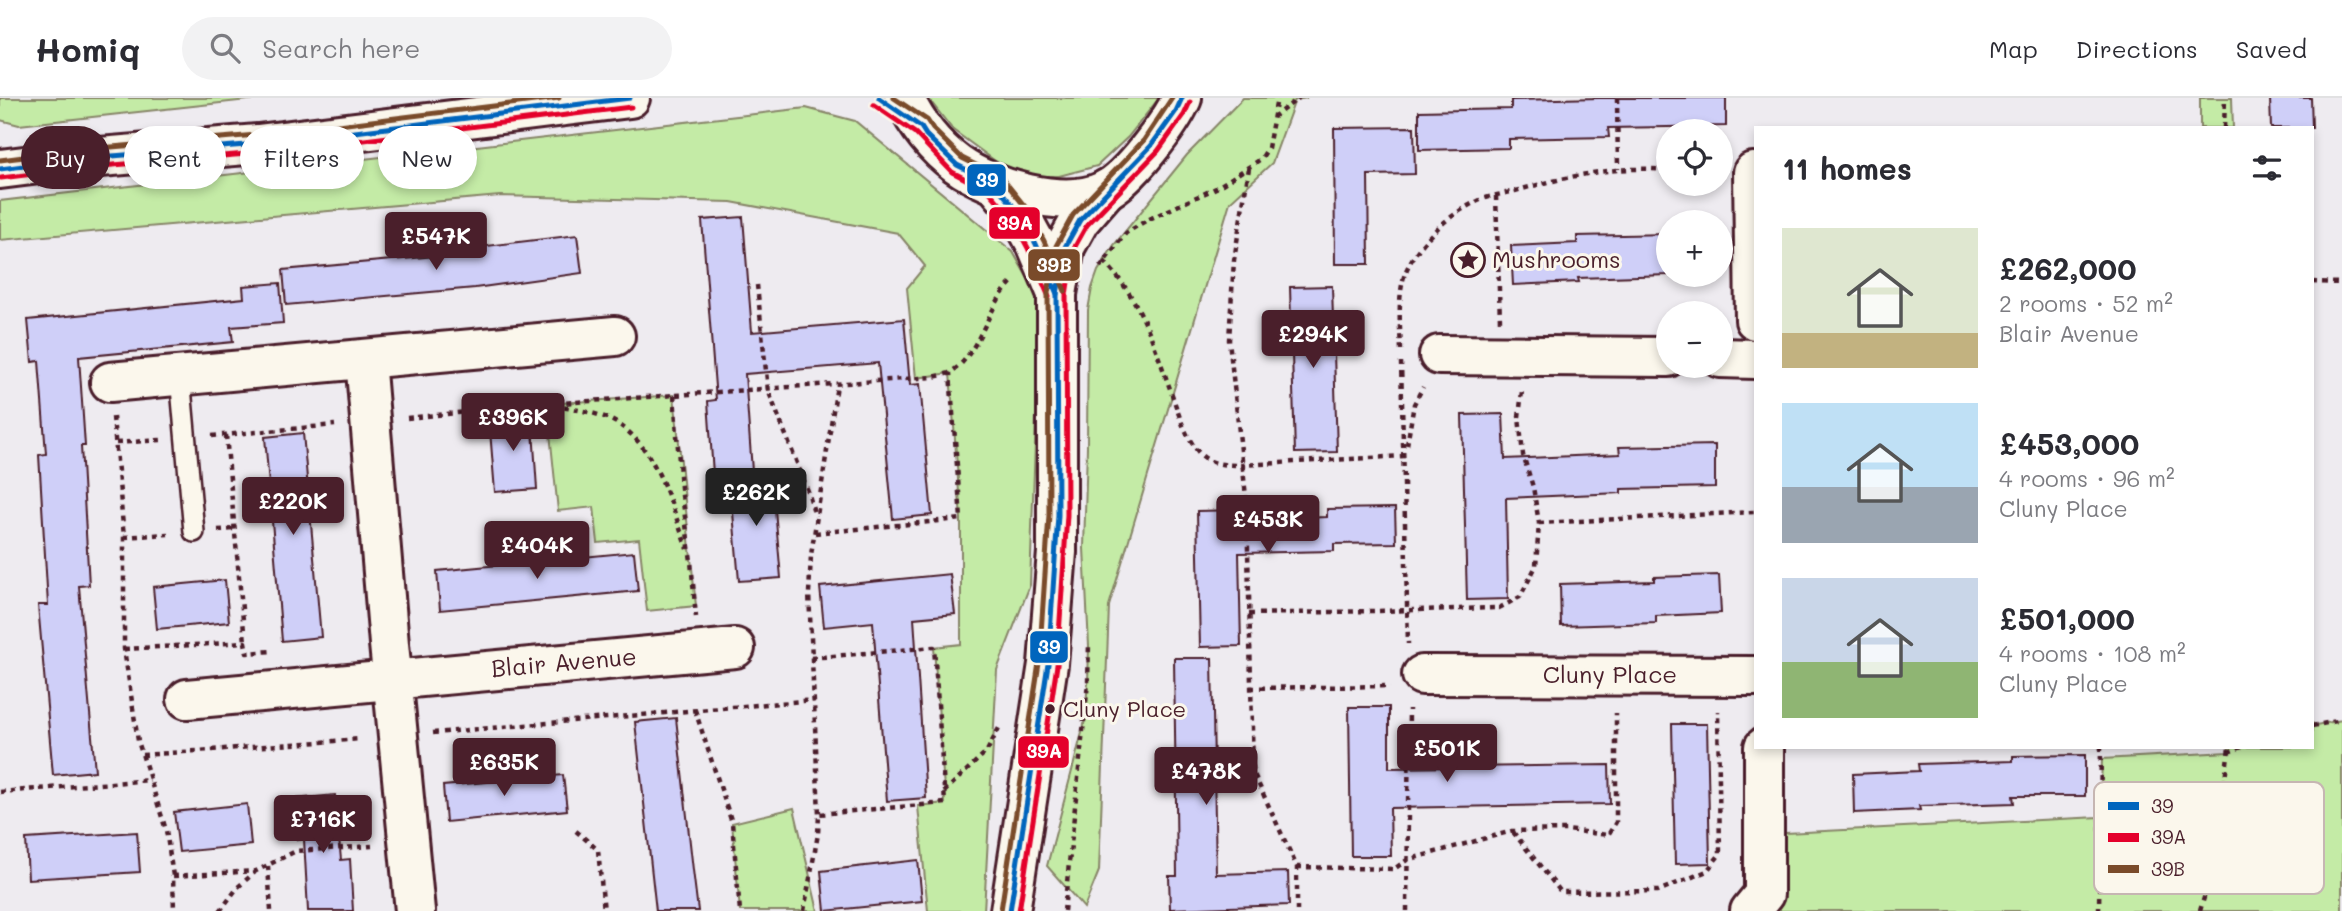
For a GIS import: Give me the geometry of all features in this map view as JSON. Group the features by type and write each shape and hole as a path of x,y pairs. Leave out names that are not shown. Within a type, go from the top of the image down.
{"street":[{"path":"0,169 88,158 258,144 630,98"},
{"path":"879,98 912,113 926,135 957,165 995,184 1056,199 1084,196 1107,189"},
{"path":"1010,911 1048,664 1057,552 1057,294 1065,247 1080,220 1151,146 1182,98"},
{"path":"1753,173 1754,246"},
{"path":"995,184 1019,213 1057,294"},
{"path":"110,382 615,336"},
{"path":"1439,355 1656,358"},
{"path":"1733,358 1754,359"},
{"path":"365,359 415,911"},
{"name":"Blair Avenue","path":"187,699 735,648"},
{"name":"Cluny Place","path":"1413,670 1754,676"},
{"path":"1749,911 1764,894 1764,749"}],"lane":[{"path":"180,376 194,532"}],"path":[{"path":"1098,271 1126,233 1147,220 1216,188 1261,159 1268,148 1277,98"},
{"path":"1273,117 1299,98"},
{"path":"1617,98 1618,169"},
{"path":"2224,126 2225,98"},
{"path":"1249,168 1234,260 1229,313 1230,351 1247,506 1253,772 1297,867 1297,911"},
{"path":"1407,911 1413,670 1407,610 1405,456 1399,313 1405,274 1418,249 1444,223 1478,201 1543,183 1618,169 1656,169"},
{"path":"1249,614 1499,608 1520,597 1536,566 1539,523 1533,487 1523,455 1513,356 1500,308 1496,196"},
{"path":"116,443 547,404 933,377 950,373 967,356 1007,286 1040,254"},
{"path":"1104,261 1120,278 1137,304 1183,425 1202,456 1222,465 1405,456"},
{"path":"2314,282 2342,283"},
{"path":"757,285 768,390 816,519"},
{"path":"1405,456 1414,404 1439,355"},
{"path":"814,533 961,519 950,373"},
{"path":"110,382 124,537 124,649 138,741 166,830 173,876 174,911"},
{"path":"804,911 819,814 811,658 811,555 837,385"},
{"path":"674,395 681,488 696,606 697,651"},
{"path":"547,404 610,420 636,440 652,463 668,495 691,561"},
{"path":"226,435 247,653 273,651"},
{"path":"1539,523 1754,512"},
{"path":"1064,911 1088,683 1089,634"},
{"path":"124,649 245,642"},
{"path":"811,658 934,648 945,803 819,814"},
{"path":"1250,688 1413,670"},
{"path":"142,755 814,700"},
{"path":"1705,709 1730,709"},
{"path":"1513,831 1561,892 1658,891 1707,871 1720,854 1718,709"},
{"path":"695,710 732,823 740,911"},
{"path":"1297,867 1394,869 1407,860 1513,831 1567,830 1608,835 1616,822 1616,713 1628,712"},
{"path":"944,792 987,751 1005,717"},
{"path":"2314,724 2342,720"},
{"path":"2101,749 2101,782"},
{"path":"2224,782 2228,749"},
{"path":"0,792 150,780"},
{"path":"576,831 598,850 604,911"},
{"path":"220,911 238,887 256,871 296,851 408,843"},
{"path":"268,866 271,911"},
{"path":"173,876 256,871"},
{"path":"2200,911 2205,894"}],"green space":[{"path":"0,98 267,98 19,125 0,120"},
{"path":"928,98 1159,98 1128,137 1097,166 1059,176 1029,176 998,163 953,130"},
{"path":"1243,98 1307,98 1295,100 1272,163 1230,202 1109,606 1099,871 1084,908 1047,866 1084,725 1088,683 1084,548 1088,310 1092,288 1098,271 1114,245 1187,155"},
{"path":"2200,98 2232,98 2233,126 2200,126"},
{"path":"806,108 855,121 1013,252 1040,300 1030,585 997,670 984,911 928,911 918,806 945,803 934,647 961,644 961,519 950,373 916,378 907,288 925,266 898,233 731,202 500,196 0,240 0,201 124,187 124,189 226,189 226,175 240,173 240,189 364,189 364,159 378,157 378,189 477,189 477,146"},
{"path":"674,395 696,606 647,611 639,539 598,543 594,507 558,511 547,404"},
{"path":"2342,720 2342,911 1750,911 1764,834 2094,817 2094,894 2324,894 2324,782 2101,782 2102,759 2228,752 2229,749 2314,749 2314,724"},
{"path":"794,808 818,911 740,911 732,823"}],"building":[{"path":"1726,98 1726,119 1656,119 1656,127 1608,128 1609,137 1509,139 1509,148 1419,150 1419,111 1511,109 1511,100"},
{"path":"2270,98 2311,98 2312,126 2271,126"},
{"path":"1414,127 1415,174 1368,175 1369,264 1335,264 1334,128"},
{"path":"743,217 752,332 904,319 910,385 920,384 932,515 893,519 878,363 745,374 752,471 713,474 708,401 716,400 702,220"},
{"path":"1656,234 1656,275 1578,278 1579,282 1513,285 1511,246 1577,243 1577,236"},
{"path":"577,235 582,273 475,288 286,305 283,270 479,252 478,247"},
{"path":"280,283 283,323 231,327 233,342 79,357 89,585 79,586 95,771 53,775 38,605 48,605 39,455 46,454 39,361 32,362 28,320 244,298 243,286"},
{"path":"1332,286 1337,452 1295,453 1290,287"},
{"path":"1503,414 1505,459 1620,454 1619,447 1715,445 1715,487 1621,489 1621,493 1506,498 1508,599 1467,600 1462,415"},
{"path":"532,415 537,489 495,492 489,418"},
{"path":"303,433 321,637 282,641 265,437"},
{"path":"772,475 781,578 739,581 730,478"},
{"path":"1395,508 1396,543 1334,544 1334,551 1239,553 1241,646 1200,647 1197,511 1238,510 1239,520 1327,517 1327,509"},
{"path":"634,552 638,591 440,610 437,571"},
{"path":"950,574 955,614 914,618 926,798 887,801 873,622 824,627 820,587"},
{"path":"1719,575 1721,613 1656,616 1656,623 1561,626 1560,584 1654,581 1654,577"},
{"path":"225,580 229,622 157,629 153,587"},
{"path":"1174,658 1212,658 1216,874 1288,872 1289,905 1170,909 1169,876 1177,876"},
{"path":"1349,707 1389,707 1389,768 1609,765 1610,804 1390,808 1391,856 1351,856"},
{"path":"676,718 698,911 656,911 635,722"},
{"path":"1672,724 1707,724 1710,863 1675,864"},
{"path":"2085,755 2085,796 2013,796 2014,803 1919,806 1920,810 1854,813 1853,774 1919,771 1918,764 2013,761 2013,756"},
{"path":"563,775 567,810 446,822 443,786"},
{"path":"335,795 341,860 350,859 353,911 308,911 304,839 297,840 294,799"},
{"path":"247,804 251,845 179,852 174,812"},
{"path":"137,832 140,872 28,879 26,839"},
{"path":"918,860 922,901 825,911 821,871"}],"transit line":[{"name":"39B","path":"0,160 87,149 257,135 559,98"},
{"name":"39","path":"0,169 88,158 258,144 630,98"},
{"name":"39","path":"879,98 921,127 957,165 995,184 1019,213 1036,244 1057,294"},
{"name":"39B","path":"894,98 927,120 962,158 1002,178 1027,209 1065,291"},
{"name":"39B","path":"1001,910 1039,663 1049,515 1048,293 1056,246 1073,215 1144,140 1172,98"},
{"name":"39","path":"1010,911 1048,664 1058,515 1057,294 1065,247 1080,220 1151,146 1182,98"},
{"name":"39A","path":"1019,911 1057,665 1067,515 1066,295 1073,250 1087,225 1158,151 1190,102"},
{"name":"39A","path":"874,105 915,133 952,172 989,191 1012,218 1049,297"},
{"name":"39A","path":"1,178 89,167 259,153 631,107"}],"place":[{"name":"Mushrooms","path":"1468,260"},
{"name":"Cluny Place","path":"1050,709"}]}
